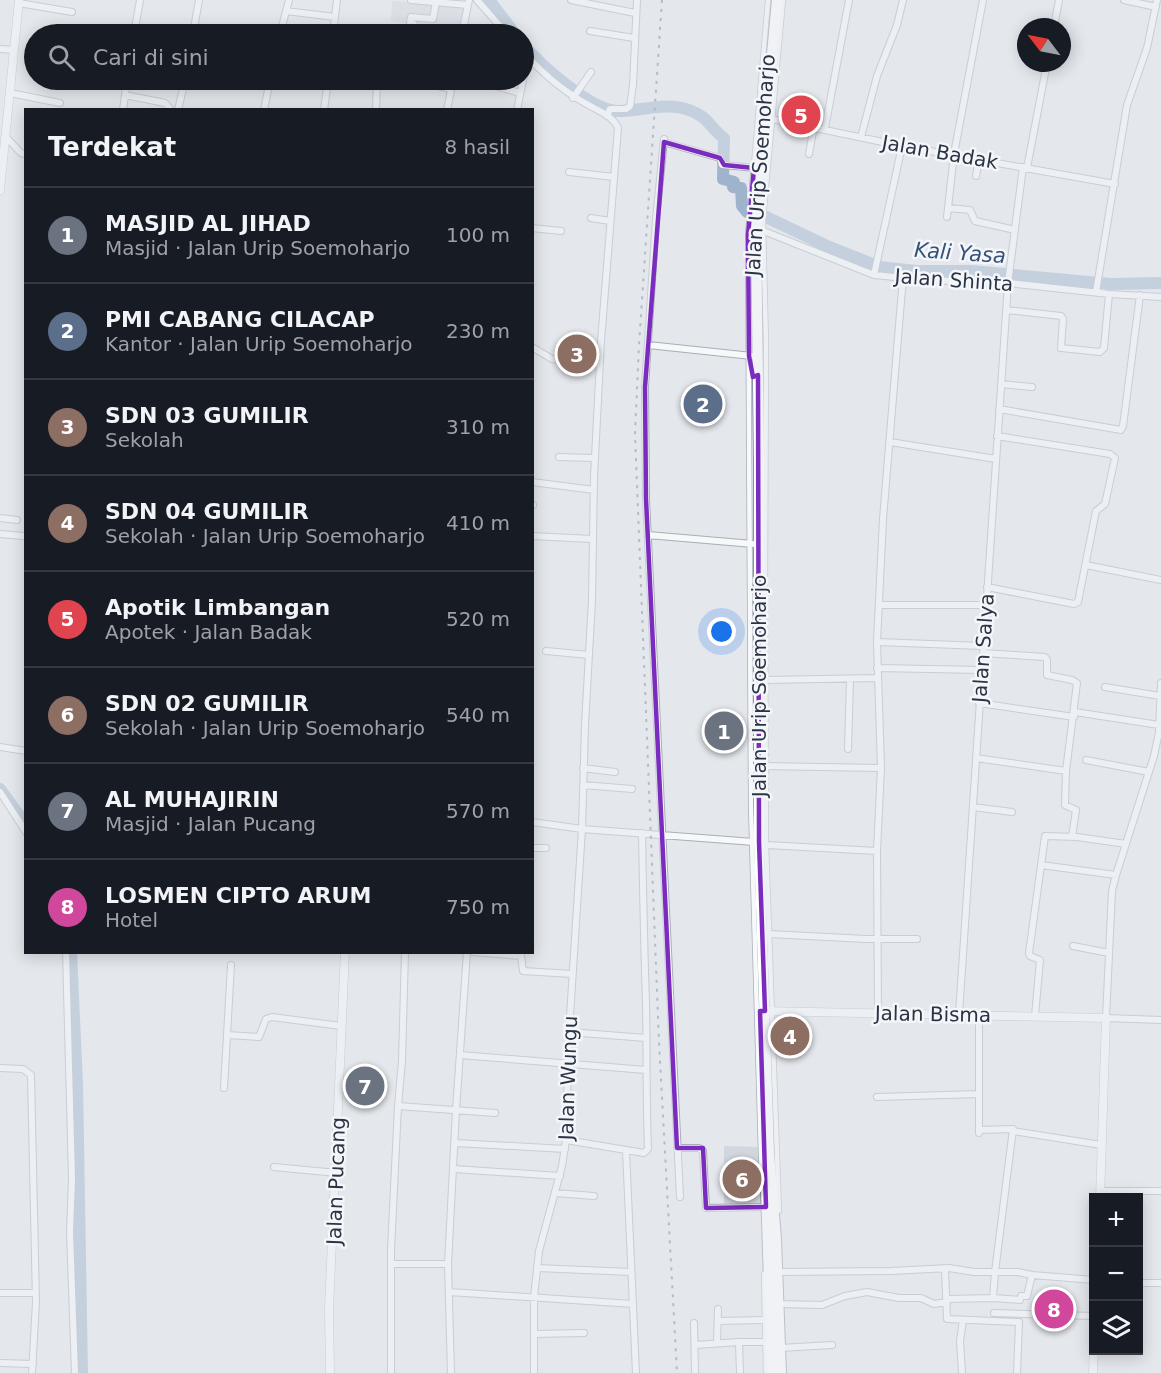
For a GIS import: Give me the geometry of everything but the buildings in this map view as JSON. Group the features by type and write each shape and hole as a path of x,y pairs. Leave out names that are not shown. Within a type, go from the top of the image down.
{"highway":[{"name":"Jalan Urip Soemoharjo","path":"775,0 755,168 751,356 755,376 762,679 762,766 758,843 766,933 764,1207 767,1320 782,1373"},
{"name":"Jalan Urip Soemoharjo","path":"772,1373 780,1304 770,1154 758,843 751,544 759,230 769,117 775,0"}],"street":[{"path":"136,24 140,0"},
{"path":"195,24 199,0"},
{"path":"283,24 289,0"},
{"path":"334,24 337,0"},
{"path":"411,0 468,2 464,24"},
{"path":"477,0 498,24"},
{"path":"572,0 635,13"},
{"path":"534,62 574,97 608,113 628,109 633,86 637,0"},
{"path":"680,1197 646,499 645,387 656,219 664,141 720,158 723,165 755,168 768,0"},
{"path":"769,117 783,0"},
{"path":"825,128 849,0"},
{"path":"861,137 877,76 897,25 903,0"},
{"path":"947,217 954,154 983,0"},
{"path":"1056,18 1059,0"},
{"path":"1096,292 1127,105 1147,48 1157,3 1124,0"},
{"path":"0,190 19,2 72,12"},
{"path":"414,24 410,22 411,17 434,19 436,2"},
{"path":"286,11 335,17"},
{"path":"590,31 634,38"},
{"path":"0,49 14,50"},
{"path":"574,97 591,72"},
{"name":"Jalan Salya","path":"959,1014 1008,280 1025,168 1045,72"},
{"path":"123,108 126,90"},
{"path":"178,108 182,90"},
{"path":"264,108 268,90"},
{"path":"324,108 327,90"},
{"path":"376,108 377,90"},
{"path":"447,108 451,90"},
{"path":"509,90 520,93"},
{"path":"517,108 521,90"},
{"path":"9,93 60,103"},
{"path":"125,95 165,103 169,108"},
{"name":"Jalan Wungu","path":"534,1373 534,1297 539,1251 560,1176 566,1140 569,1032 582,829 592,600 595,458 618,129 608,113"},
{"name":"Jalan Badak","path":"769,117 902,146 1115,184"},
{"path":"809,154 814,126"},
{"path":"5,136 24,153"},
{"path":"875,268 902,146"},
{"path":"976,176 980,159"},
{"path":"569,172 614,177"},
{"path":"948,208 970,210 975,221 1015,230"},
{"path":"591,218 610,221"},
{"path":"534,228 561,231"},
{"path":"759,230 766,353 762,679 877,678"},
{"name":"Jalan Shinta","path":"759,230 903,277 1008,280 1109,294 1161,297"},
{"path":"878,1013 877,851 881,768 877,642 883,519 903,277"},
{"path":"1006,309 1061,316 1063,318 1061,348 1100,352 1104,348 1109,294"},
{"path":"999,409 1121,430 1140,295"},
{"path":"648,345 751,356 751,544 648,535"},
{"path":"534,348 552,359 600,364"},
{"path":"1001,384 1032,387"},
{"path":"987,587 1074,604 1078,602 1096,511 1106,504 1115,456 998,436"},
{"path":"890,442 996,459"},
{"path":"559,457 595,458"},
{"path":"534,482 594,490"},
{"path":"0,518 17,520"},
{"path":"0,534 23,536"},
{"path":"534,536 592,539"},
{"path":"1086,565 1161,580"},
{"path":"880,605 986,605"},
{"path":"877,642 983,649 1046,658 1047,675 1077,683 1066,771 1065,805 1076,810 1072,837"},
{"path":"546,651 589,655"},
{"path":"877,668 982,670"},
{"path":"848,749 850,680"},
{"path":"1100,1193 1112,899 1116,874 1157,742 1161,683"},
{"path":"1105,687 1160,696"},
{"path":"980,703 1159,725"},
{"path":"0,747 24,751"},
{"path":"976,758 1066,771"},
{"path":"1086,760 1149,772"},
{"path":"762,766 881,768"},
{"path":"583,768 615,772"},
{"path":"583,785 632,789"},
{"path":"0,792 24,829"},
{"path":"973,807 1012,812"},
{"path":"534,822 582,829 877,851"},
{"path":"566,1140 644,1153 648,1149 642,833"},
{"path":"1035,1016 1040,960 1030,956 1029,953 1045,835 1126,844"},
{"path":"677,1148 699,1148 703,1152 706,1208 764,1207 758,843"},
{"path":"534,848 546,848"},
{"path":"1041,865 1116,874"},
{"path":"766,933 917,939"},
{"path":"1073,946 1109,952"},
{"path":"66,954 72,1179 70,1232 75,1373"},
{"name":"Jalan Pucang","path":"330,1373 329,1309 337,1173 345,954"},
{"path":"391,1373 392,1264 405,954"},
{"path":"451,1373 448,1264 467,954"},
{"path":"497,954 521,956 523,971 572,975"},
{"path":"224,1088 231,965"},
{"name":"Jalan Bisma","path":"765,1011 1106,1018"},
{"path":"979,1015 979,1132 1013,1129 1013,1131 1101,1145"},
{"path":"227,1035 259,1037 266,1019 272,1017 341,1026"},
{"path":"1106,1018 1161,1020"},
{"path":"569,1032 646,1038"},
{"path":"460,1055 646,1071"},
{"path":"0,1068 23,1069 31,1075 35,1293 32,1373"},
{"path":"878,1097 979,1094"},
{"path":"398,1106 495,1113"},
{"path":"993,1298 1013,1131"},
{"path":"456,1143 565,1149"},
{"path":"626,1151 636,1373"},
{"path":"274,1167 337,1173"},
{"path":"454,1168 560,1176"},
{"path":"1120,1193 1161,1191 1161,1183"},
{"path":"555,1193 594,1196"},
{"path":"392,1264 448,1264"},
{"path":"537,1268 631,1272"},
{"path":"945,1269 947,1319 1018,1322 1017,1373"},
{"path":"779,1271 945,1269 1024,1273 1089,1280"},
{"path":"780,1304 822,1305 855,1293 867,1292 899,1298 921,1298 934,1304 993,1298 1020,1300 1021,1296 1027,1296 1032,1275"},
{"path":"1143,1283 1161,1283"},
{"path":"449,1292 633,1304"},
{"path":"0,1293 35,1293"},
{"path":"717,1343 718,1309"},
{"path":"994,1312 1089,1316"},
{"path":"718,1322 767,1320"},
{"path":"962,1373 960,1341 963,1320"},
{"path":"694,1323 695,1373"},
{"path":"534,1334 584,1333"},
{"path":"739,1342 740,1373"},
{"path":"695,1345 739,1342 775,1345 832,1345"},
{"path":"766,1373 775,1345"},
{"path":"1093,1373 1094,1355"},
{"path":"0,1363 33,1364"}],"highlighted area":[{"path":"664,142 720,158 724,165 754,168 748,235 749,356 753,377 758,375 759,842 765,1011 760,1011 766,1207 706,1208 703,1148 677,1148 646,499 645,387"}],"shaded area":[{"path":"392,1 467,5 464,24 409,24 391,21"},
{"path":"724,1146 758,1147 762,1206 724,1207"}],"waterway":[{"name":"Kali Yasa","path":"489,0 507,24"},
{"name":"Kali Yasa","path":"534,56 566,85 605,108 625,111 671,106 680,107 701,116 724,138 723,179 734,182 733,187 741,188 742,206 747,212"},
{"name":"Kali Yasa","path":"766,217 827,246 880,267 916,271 971,271 1110,284 1161,283"},
{"path":"0,789 24,822"},
{"path":"71,954 77,1084 82,1373"}],"railway":[{"path":"662,0 635,434 659,1042 677,1373"}],"place":[{"name":"Apotik Limbangan","path":"801,115"},
{"name":"SDN 03 GUMILIR","path":"577,354"},
{"name":"PMI CABANG CILACAP","path":"703,404"},
{"name":"MASJID AL JIHAD","path":"724,731"},
{"name":"SDN 04 GUMILIR","path":"790,1036"},
{"name":"AL MUHAJIRIN","path":"365,1086"},
{"name":"SDN 02 GUMILIR","path":"742,1179"},
{"name":"LOSMEN CIPTO ARUM","path":"1054,1309"}]}
